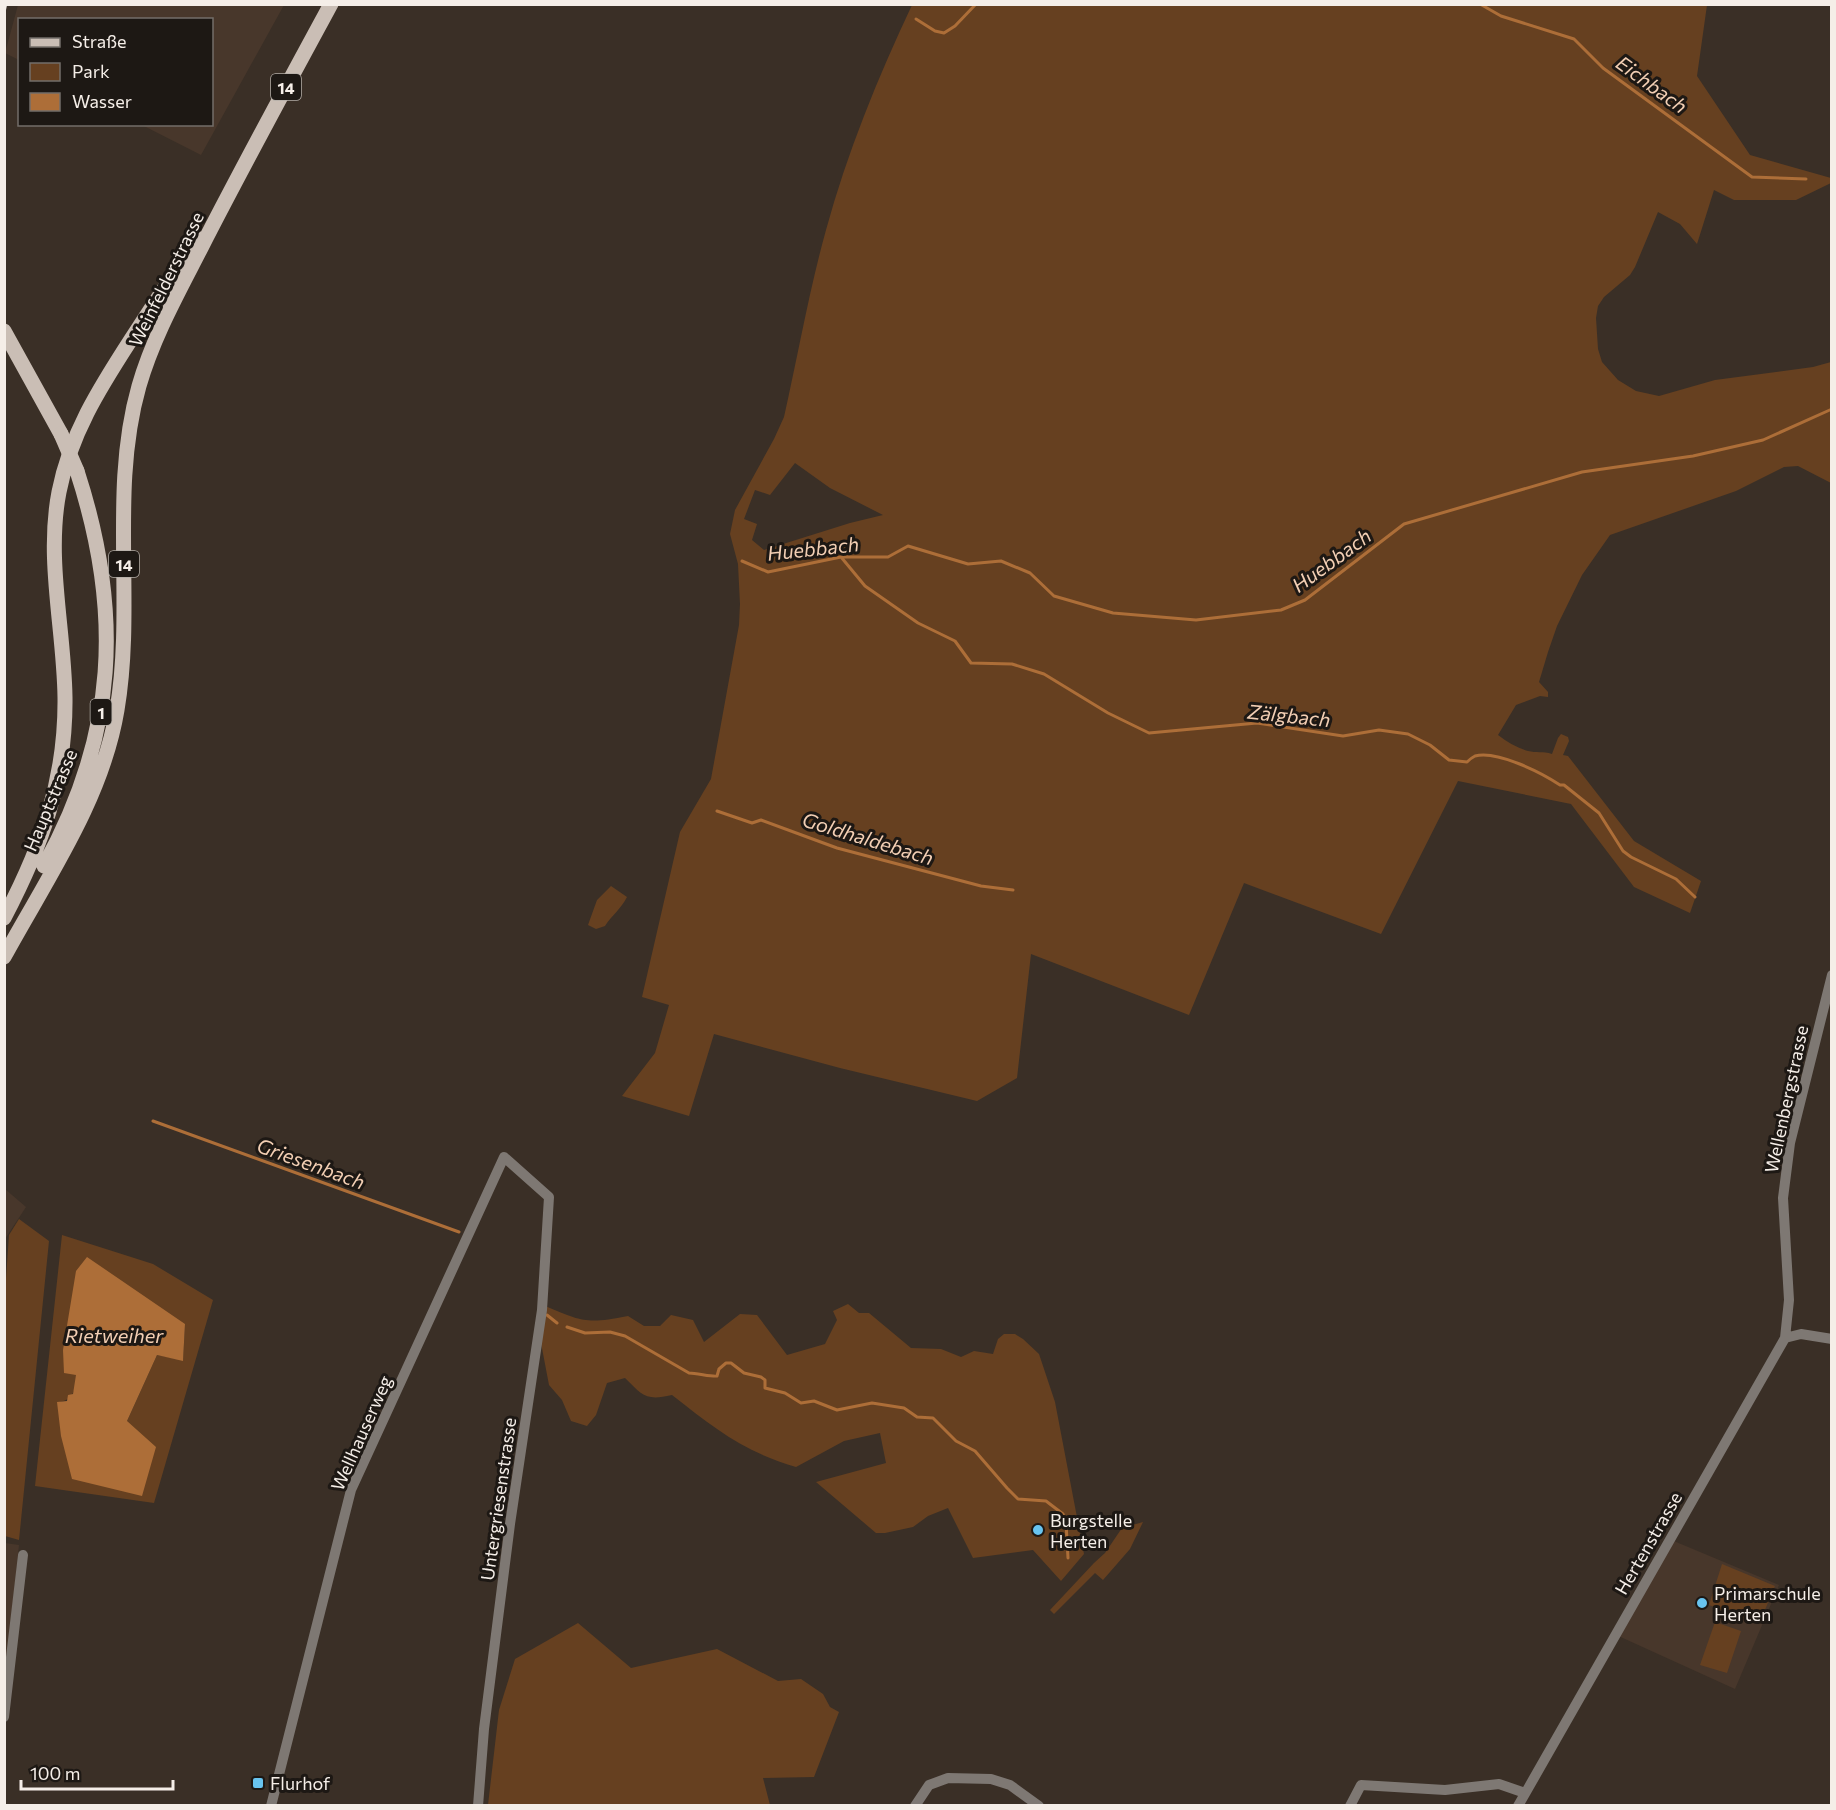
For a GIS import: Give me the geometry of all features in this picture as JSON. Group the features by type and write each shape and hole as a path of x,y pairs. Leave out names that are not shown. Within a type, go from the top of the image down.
{"main road":[{"name":"Weinfelderstrasse","path":"4,957 73,834 91,797 106,755 117,710 124,633 125,496 131,429 139,386 168,311 331,4"},
{"name":"Weinfelderstrasse","path":"4,918 35,855 48,820 57,784 63,740 65,696 56,569 56,518 58,494 73,439 98,392 241,170"},
{"name":"Hauptstrasse","path":"4,331 61,434 77,471 90,511 105,591 108,628 102,707 83,780 49,857 4,937"}],"street":[{"name":"Wellenbergstrasse","path":"1785,1338 1789,1300 1783,1198 1790,1143 1832,975"},
{"name":"Untergriesenstrasse","path":"478,1806 484,1729 510,1524 542,1310 549,1197 504,1157"},
{"name":"Wellhauserweg","path":"271,1806 351,1490 504,1157"},
{"path":"1785,1338 1800,1335 1832,1339"},
{"name":"Hertenstrasse","path":"1518,1806 1785,1338"},
{"path":"4,1717 23,1554"},
{"path":"915,1806 929,1785 948,1778 992,1779 1010,1785 1039,1806"},
{"path":"1350,1806 1360,1785 1445,1790 1499,1784 1524,1793"}],"shaded area":[{"path":"18,4 284,5 201,155 144,126 213,126 213,18 18,18 18,60 5,53"},
{"path":"5,1189 26,1207 5,1239"},
{"name":"Primarschule Herten","path":"1669,1539 1779,1585 1735,1689 1614,1634"},
{"path":"5,1543 19,1545 5,1677"}],"green space":[{"path":"912,5 1707,5 1697,76 1750,155 1831,178 1831,183 1796,200 1734,200 1714,190 1697,244 1680,224 1658,212 1630,275 1604,297 1598,306 1596,318 1598,349 1602,362 1618,380 1636,391 1659,396 1715,380 1813,367 1831,362 1831,483 1798,466 1784,467 1736,491 1610,535 1582,575 1557,626 1539,682 1548,692 1548,697 1540,696 1516,705 1498,735 1524,750 1552,754 1561,734 1568,737 1569,741 1563,755 1568,756 1634,841 1701,881 1690,913 1634,887 1571,804 1458,781 1381,934 1244,883 1189,1015 1031,954 1017,1078 977,1101 840,1068 714,1034 689,1116 622,1096 655,1053 669,1005 642,997 680,832 711,779 739,625 738,564 730,534 735,510 784,417 814,276 834,201 864,116","holes":["795,463 830,488 883,515 764,550 752,540 757,524 744,519 755,490 770,495"]},
{"path":"611,886 627,897 605,926 596,929 588,925 597,900"},
{"path":"19,1219 49,1241 19,1540 5,1536 5,1293 9,1235"},
{"path":"62,1235 153,1264 213,1300 154,1503 35,1486","holes":["185,1324 183,1360 157,1355 127,1421 60,1402 71,1396 77,1375"]},
{"path":"848,1304 859,1313 869,1313 911,1348 941,1349 961,1357 974,1351 993,1354 998,1339 1004,1334 1015,1334 1039,1354 1055,1402 1084,1554 1061,1581 1033,1550 973,1558 948,1508 928,1516 913,1527 876,1533 816,1482 886,1463 880,1433 844,1441 796,1467 761,1454 730,1438 672,1395 646,1396 625,1378 607,1383 596,1415 587,1426 571,1421 562,1400 549,1385 541,1343 545,1306 585,1320 594,1321 628,1316 644,1326 660,1326 671,1315 693,1320 704,1342 740,1314 757,1315 787,1355 825,1344 837,1320 833,1311"},
{"path":"1143,1522 1130,1549 1103,1580 1095,1573 1054,1614 1050,1610 1105,1553 1122,1528"},
{"path":"1722,1564 1775,1586 1759,1624 1709,1605"},
{"path":"1715,1622 1741,1631 1727,1673 1700,1665"},
{"path":"578,1623 631,1668 717,1649 778,1681 801,1679 823,1694 830,1707 839,1712 814,1777 763,1778 770,1805 488,1805 499,1710 515,1659"}],"water":[{"name":"Rietweiher","path":"87,1257 185,1324 183,1361 157,1355 127,1421 156,1447 142,1496 72,1479 61,1436 57,1402 67,1401 68,1395 73,1394 76,1375 64,1373 63,1350 76,1271"}],"waterway":[{"name":"Eichbach","path":"916,19 935,31 944,33 955,26 976,4"},
{"name":"Eichbach","path":"1480,4 1501,16 1574,39 1603,68 1752,177 1806,179"},
{"name":"Huebbach","path":"742,561 768,572 841,557 888,557 908,546 968,564 1001,561 1030,573 1054,596 1113,613 1196,620 1281,610 1305,600 1404,524 1582,472 1693,456 1763,440 1832,409"},
{"name":"Zälgbach","path":"841,557 865,586 918,623 955,641 971,663 1012,664 1044,674 1108,713 1149,733 1257,723 1343,736 1379,730 1408,734 1430,745 1449,760 1467,762 1475,756 1484,755 1507,759 1564,785 1599,813 1623,851 1676,879 1695,897"},
{"name":"Goldhaldebach","path":"717,811 752,823 761,820 837,848 981,886 1013,890"},
{"name":"Griesenbach","path":"153,1121 459,1232"},
{"path":"547,1315 557,1323"},
{"name":"Griesenbach","path":"567,1327 585,1333 610,1332 625,1336 689,1373 717,1376 719,1369 726,1363 731,1363 744,1373 761,1377 765,1380 765,1388 785,1393 801,1403 814,1401 837,1410 872,1403 904,1408 917,1417 933,1418 956,1441 975,1451 1018,1499 1046,1501 1063,1514 1066,1523 1068,1558"}],"railway":[{"path":"4,12 6,4"}],"place":[{"name":"Burgstelle Herten","path":"1038,1530"},
{"name":"Primarschule Herten","path":"1702,1603"},
{"name":"Flurhof","path":"258,1783"}]}
